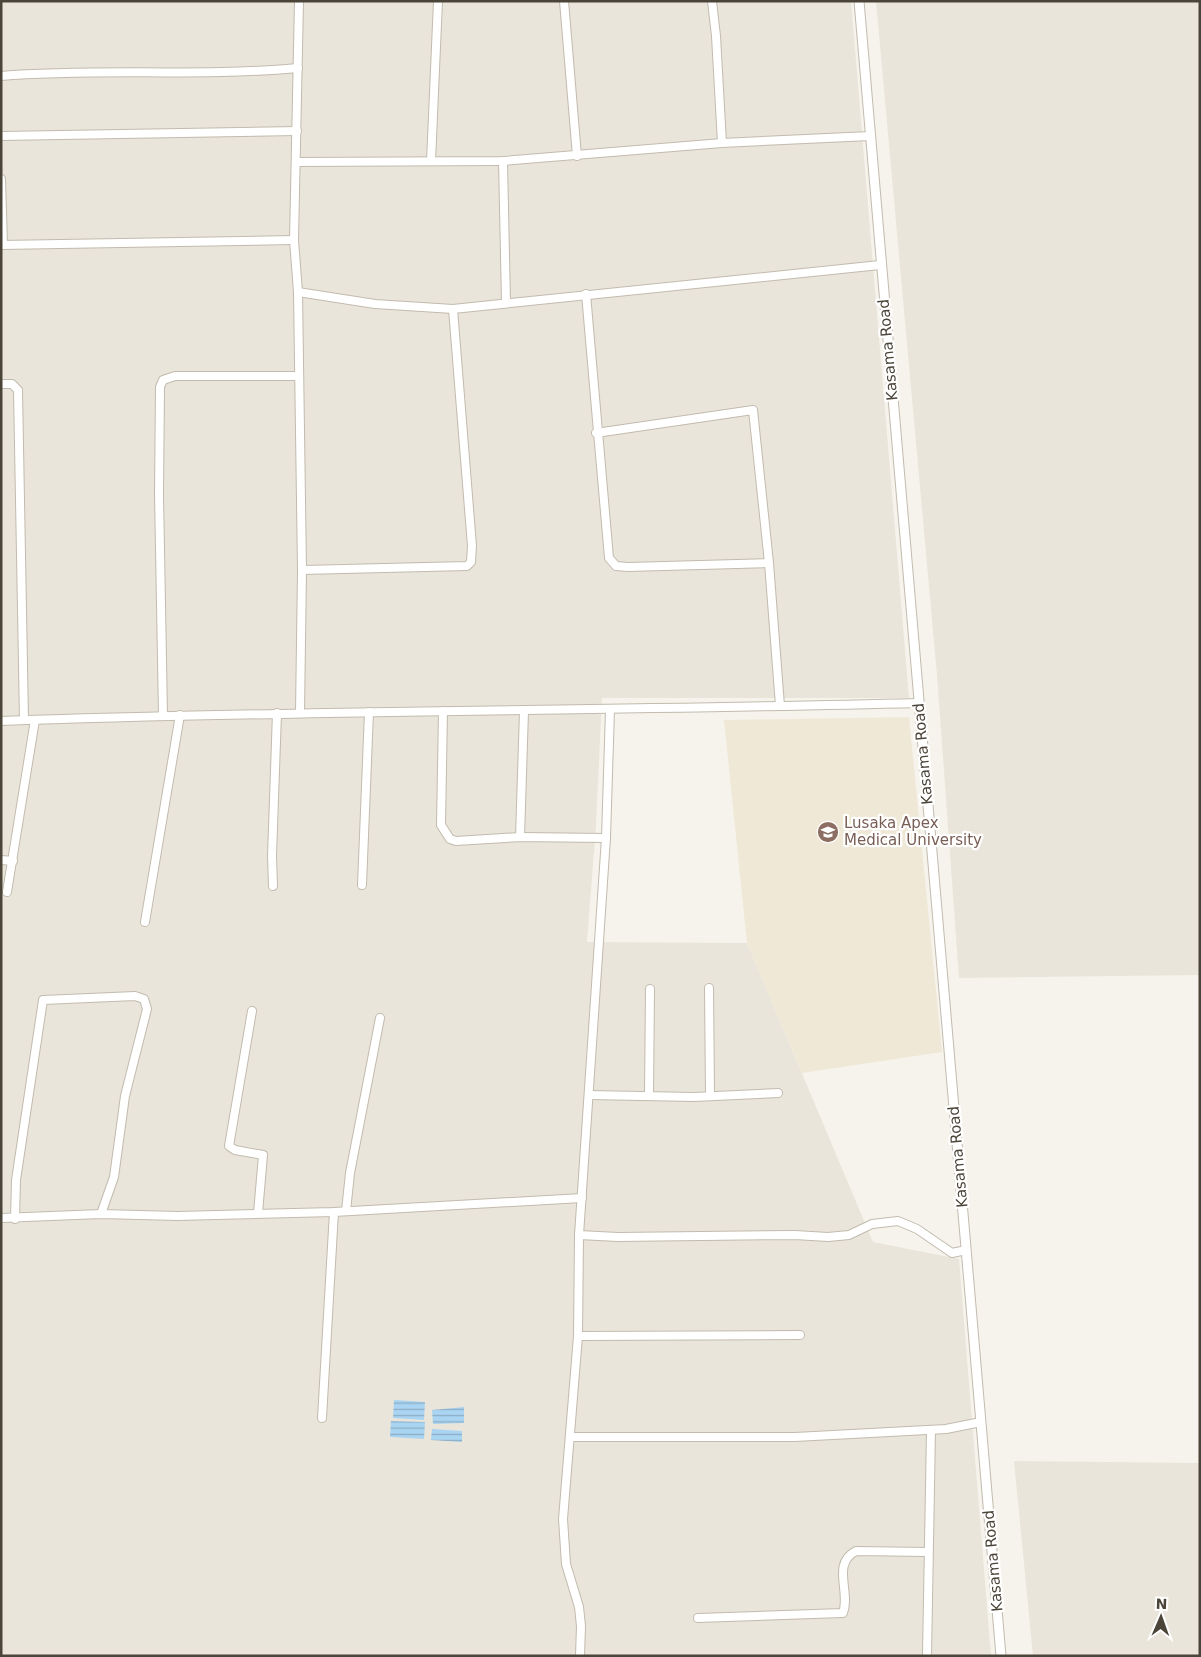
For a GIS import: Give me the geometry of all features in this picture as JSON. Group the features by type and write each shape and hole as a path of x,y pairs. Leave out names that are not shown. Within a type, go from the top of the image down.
{"street":[{"path":"299,1 294,240 298,292 302,570 300,712"},
{"path":"431,161 438,1"},
{"path":"564,1 577,156"},
{"path":"712,1 716,36 722,143"},
{"name":"Kasama Road","path":"858,1 1001,1656"},
{"path":"1,76 71,72 214,73 298,68"},
{"path":"1,136 297,131"},
{"path":"296,162 503,161 722,143 870,136"},
{"path":"503,161 506,302"},
{"path":"1,179 2,245 294,240"},
{"path":"298,292 375,304 453,309 506,302 880,265"},
{"path":"586,294 596,433 609,558 616,566 769,562"},
{"path":"302,570 467,566 471,562 472,546 453,309"},
{"path":"163,715 159,494 160,387 163,380 175,376 299,376"},
{"path":"1,384 12,384 18,390 24,720"},
{"path":"596,433 753,410 769,562 780,706"},
{"path":"1,721 300,712 610,710 918,703"},
{"path":"580,1656 581,1626 579,1607 566,1564 563,1544 578,1336 579,1235 606,838 610,710"},
{"path":"520,837 524,711"},
{"path":"362,885 369,712"},
{"path":"443,712 440,825 450,839 456,841 520,837 606,838"},
{"path":"273,886 272,856 277,714"},
{"path":"145,922 180,715"},
{"path":"7,892 34,720"},
{"path":"1,860 13,861"},
{"path":"709,988 710,1095"},
{"path":"649,1095 650,989"},
{"path":"15,1219 16,1180 43,1000 115,995 135,996 144,999 147,1009 125,1096 114,1177 101,1214"},
{"path":"252,1011 229,1146 235,1150 263,1156 258,1213"},
{"path":"346,1211 350,1173 380,1018"},
{"path":"589,1096 649,1095 694,1097 778,1093"},
{"path":"1,1218 15,1219 101,1214 178,1216 334,1212 582,1198"},
{"path":"322,1418 334,1212"},
{"path":"579,1235 628,1237 795,1234 828,1236 849,1235 872,1224 898,1221 917,1229 952,1253 966,1250"},
{"path":"578,1336 800,1335"},
{"path":"570,1437 758,1437 931,1430 980,1422"},
{"path":"927,1656 927,1552 931,1430"},
{"path":"698,1618 842,1613 843,1566 849,1554 856,1551 927,1552"}],"shaded area":[{"path":"1,1 851,1 909,698 602,698 596,825 587,942 747,943 873,1242 959,1259 991,1656 1,1656"},
{"path":"876,1 1200,1 1200,975 959,978 937,675"},
{"name":"Lusaka Apex Medical University","path":"909,717 942,1052 802,1073 747,943 724,720"},
{"path":"1014,1461 1200,1463 1200,1656 1033,1656"}],"water":[{"path":"394,1400 425,1402 424,1420 393,1418"},
{"path":"464,1407 464,1423 433,1424 432,1410"},
{"path":"391,1421 425,1422 424,1439 390,1437"},
{"path":"432,1429 462,1431 462,1442 431,1440"}],"place":[{"name":"Lusaka Apex Medical University","path":"828,832"}]}
